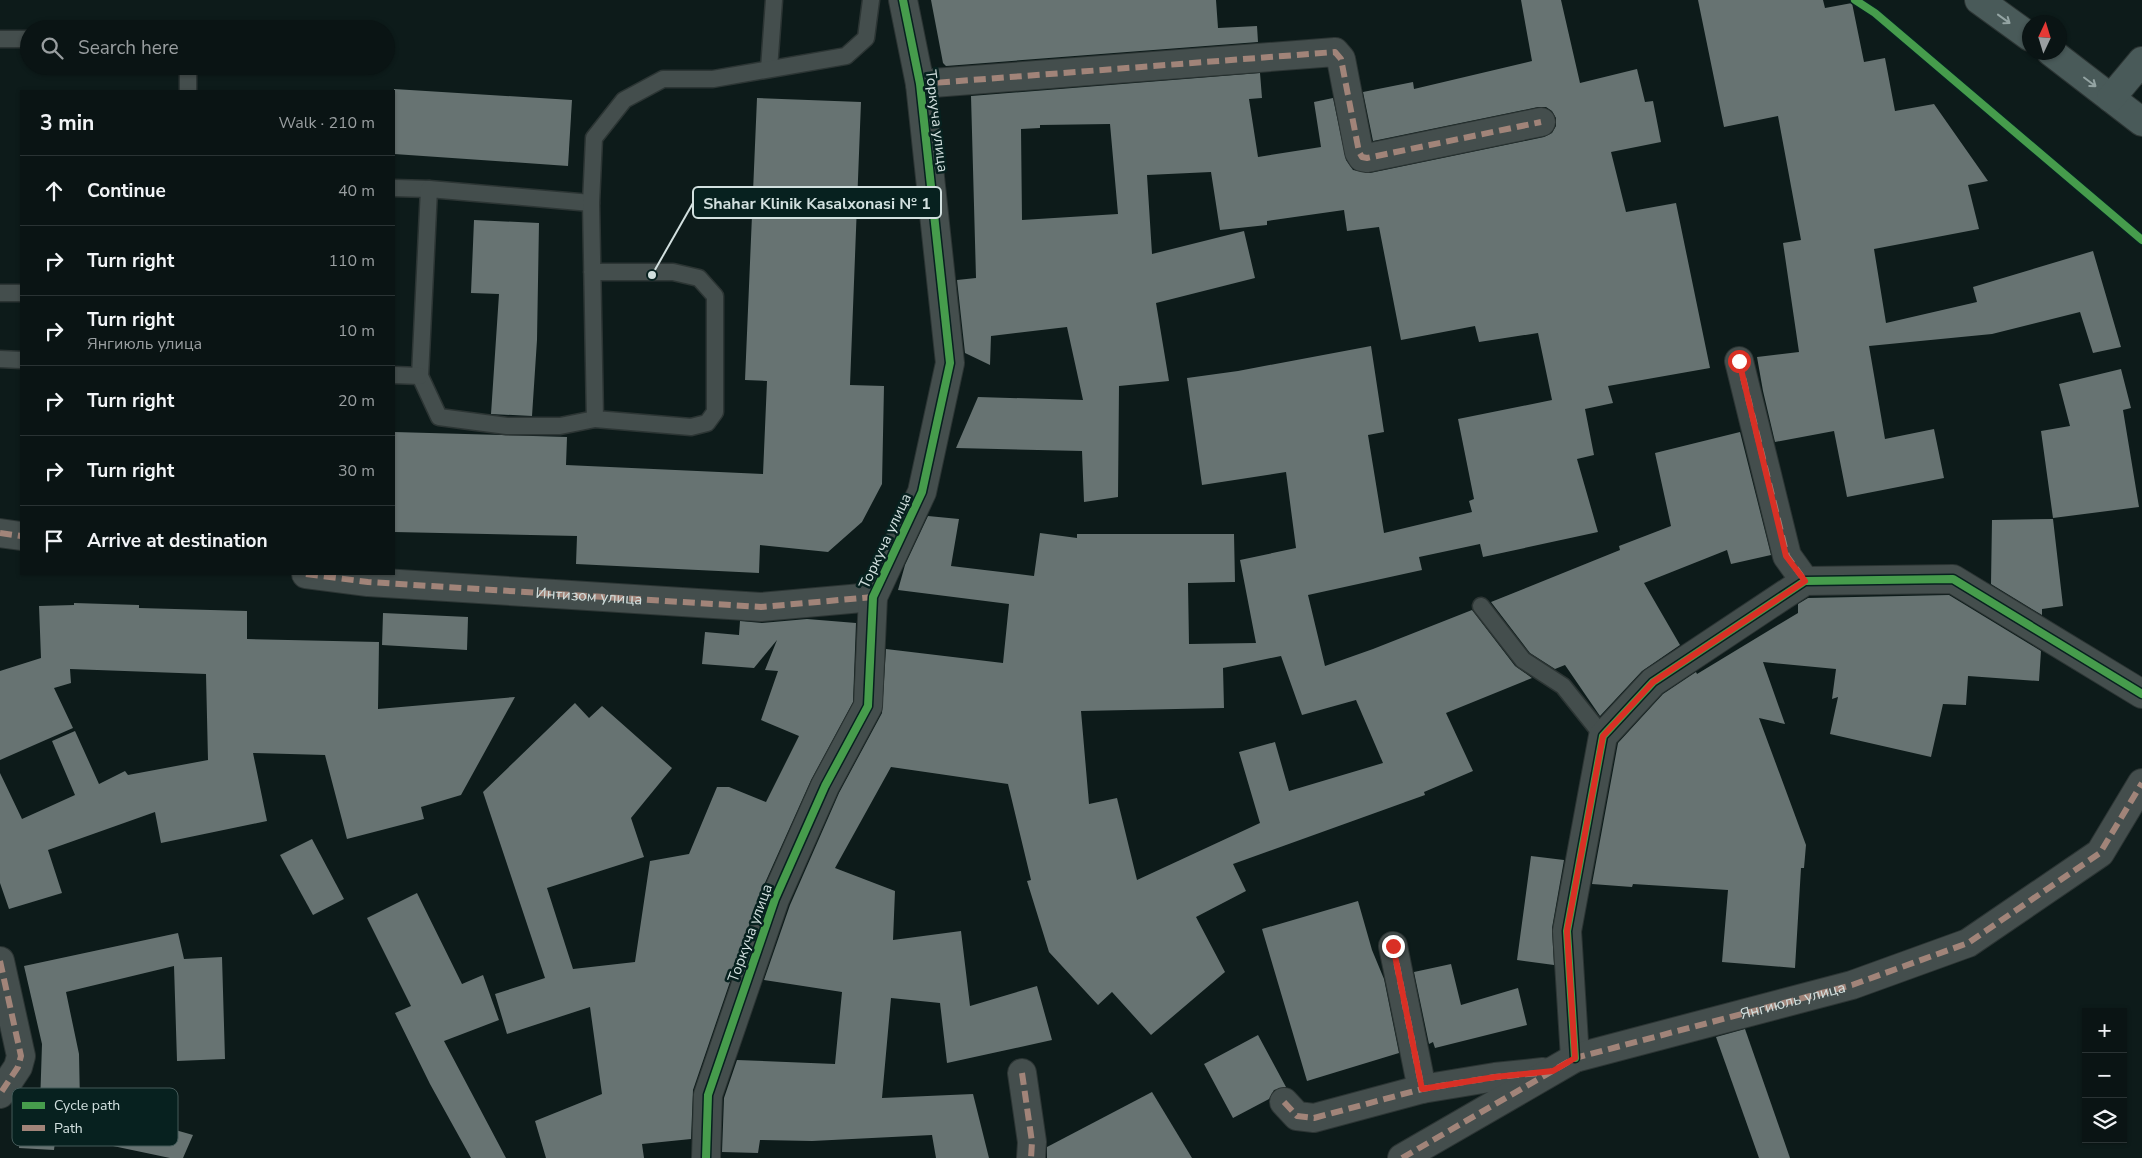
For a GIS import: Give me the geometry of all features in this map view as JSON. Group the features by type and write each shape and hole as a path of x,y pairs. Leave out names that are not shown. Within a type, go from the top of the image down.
{"main road":[{"path":"1979,0 2022,31"},
{"path":"2061,60 2142,122"},
{"path":"2111,98 2142,60"}],"street":[{"name":"Торкуча улица","path":"706,1158 708,1095 775,899 825,786 868,706 873,597 922,492 950,363 920,84 903,0"},
{"path":"920,84 1335,52 1341,59 1359,152 1362,157 1367,158 1541,122"},
{"path":"1739,361 1786,556 1805,581"},
{"path":"0,533 20,536"},
{"name":"Интизом улица","path":"314,575 368,582 761,607 873,597"},
{"path":"1284,1102 1297,1116 1314,1118 1422,1089 1564,1065 1567,931 1603,736 1653,682 1805,581 1952,579 2142,694"},
{"name":"Янгиюль улица","path":"1402,1158 1564,1065 1852,984 1968,943 2100,853 2142,783"},
{"path":"1393,946 1422,1089"},
{"path":"0,961 21,1056 18,1067 0,1094"},
{"path":"1022,1073 1032,1142 1031,1158"}],"lane":[{"path":"770,69 774,0"},
{"path":"595,418 591,203 594,138 624,100 663,79 713,79 846,56 866,38 871,0"},
{"path":"0,39 20,39"},
{"path":"188,75 188,90"},
{"path":"395,188 429,189 591,203"},
{"path":"429,189 420,376 439,417 507,426 560,426 595,418 691,427 707,423 715,412 715,296 700,278 673,272 592,272"},
{"path":"0,293 20,293"},
{"path":"0,359 20,360"},
{"path":"395,375 420,376"},
{"path":"1481,606 1523,660 1563,686 1603,736"}],"building":[{"path":"931,0 1216,0 1218,28 1257,26 1258,42 946,66 943,63"},
{"path":"1521,0 1561,0 1580,83 1637,69 1645,102 1653,101 1661,142 1611,152 1626,212 1676,203 1710,368 1608,386 1613,403 1585,409 1594,455 1577,459 1598,532 1483,557 1480,544 1419,557 1422,570 1308,595 1325,666 1472,610 1515,666 1532,678 1446,713 1473,771 1424,792 1425,795 1233,864 1246,891 1196,917 1225,972 1151,1035 1112,992 1098,1005 1049,952 1027,881 1031,880 1008,784 891,767 835,868 895,891 893,940 961,931 970,1006 1037,986 1052,1040 947,1063 940,1003 891,998 882,1098 973,1094 989,1158 936,1158 932,1135 812,1141 760,1140 758,1153 722,1152 724,1098 737,1060 835,1064 842,992 764,980 790,905 839,793 882,713 886,649 1003,663 1009,604 898,590 905,565 928,516 959,519 951,566 1034,576 1040,533 1077,538 1077,534 1234,534 1235,582 1188,583 1189,644 1256,643 1240,560 1296,548 1286,472 1202,485 1187,378 1238,371 1371,346 1384,432 1368,435 1384,533 1472,512 1469,501 1474,499 1458,419 1552,400 1538,333 1479,342 1475,326 1401,340 1379,227 1347,231 1344,210 1267,221 1267,225 1220,230 1211,172 1147,175 1152,254 1244,231 1255,278 1156,303 1169,381 1119,386 1118,497 1084,502 1082,451 956,448 978,397 1083,400 1067,327 991,336 990,365 965,353 957,280 976,278 971,96 1260,73 1262,98 1249,99 1258,157 1321,147 1314,102 1333,98 1346,160 1353,170 1370,173 1544,137 1552,133 1556,126 1556,118 1552,111 1546,107 1538,107 1373,141 1363,92 1413,82 1414,89 1532,61","holes":["1110,124 1118,214 1022,220 1021,129 1040,128 1040,125","1281,656 1302,715 1356,700 1383,763 1289,791 1275,742 1239,752 1260,823 1137,880 1117,798 1089,804 1081,711 1224,708 1223,668"]},
{"path":"1698,0 1823,0 1825,8 1852,3 1864,62 1885,58 1895,111 1934,104 1988,181 1968,185 1979,229 1874,249 1886,323 1977,302 1973,287 2093,251 2121,347 2093,353 2080,312 1992,334 1869,346 1885,439 1934,429 1944,478 1847,497 1834,431 1775,442 1757,357 1799,352 1783,243 1801,240 1778,116 1724,127"},
{"path":"394,90 572,100 568,166 395,154"},
{"path":"757,98 861,102 850,385 884,386 882,484 862,522 828,552 760,545 759,573 576,564 577,536 395,532 395,432 567,437 566,465 763,474 767,381 745,380"},
{"path":"474,220 539,223 537,340 532,416 491,414 499,294 471,293"},
{"path":"2121,369 2131,408 2123,410 2139,507 2053,518 2041,431 2070,426 2059,384"},
{"path":"1740,432 1771,555 1731,564 1727,550 1644,583 1680,645 1642,671 1600,716 1565,665 1555,669 1530,653 1491,602 1620,550 1619,546 1671,526 1655,453"},
{"path":"2053,519 2063,606 2042,609 2042,615 1991,584 1992,520"},
{"path":"1949,595 2041,651 2039,681 1968,676 1966,705 1943,704 1931,757 1830,734 1838,697 1832,699 1836,669 1763,662 1785,724 1759,718 1806,845 1804,868 1801,868 1795,968 1722,962 1728,890 1633,884 1632,887 1592,884 1618,743 1663,694 1696,672 1697,674 1798,613 1798,604 1808,598"},
{"path":"74,603 139,605 139,608 247,611 247,639 379,642 378,709 515,697 461,795 421,807 424,819 347,839 325,755 253,753 267,821 161,843 155,812 48,850 62,893 9,909 0,883 0,773 22,819 75,795 52,741 75,731 99,784 125,771 128,775 208,760 206,674 70,669 71,683 54,688 73,728 0,760 0,671 41,658 39,606 74,605"},
{"path":"383,613 468,617 467,650 382,645"},
{"path":"807,619 856,623 853,702 811,780 760,894 693,1090 691,1139 642,1144 644,1158 546,1158 535,1121 602,1094 590,1007 507,1034 495,994 545,978 483,792 575,703 589,718 602,706 672,768 631,818 644,857 547,888 573,969 635,962 650,861 689,854 717,787 729,787 766,802 799,736 761,720 778,671 765,670 777,640 754,668 702,664 705,632 739,635 740,621 762,623"},
{"path":"312,839 344,899 313,915 280,855"},
{"path":"1531,856 1564,860 1552,928 1554,965 1517,960"},
{"path":"417,893 462,984 483,975 499,1020 444,1041 506,1158 471,1158 430,1084 395,1013 411,1006 367,918"},
{"path":"1358,901 1372,950 1384,979 1399,1053 1307,1081 1262,929"},
{"path":"178,933 184,959 222,957 225,1059 177,1061 174,966 66,992 79,1054 80,1088 41,1088 42,1044 24,966"},
{"path":"1451,964 1461,1005 1518,988 1527,1025 1435,1048 1433,1042 1429,1044 1414,972"},
{"path":"1745,1029 1790,1158 1759,1158 1716,1037"},
{"path":"1258,1035 1286,1087 1274,1090 1269,1099 1233,1118 1204,1064"},
{"path":"1152,1092 1192,1158 1047,1158 1047,1147"},
{"path":"178,1131 193,1135 183,1158 170,1158 113,1146 178,1146"},
{"path":"19,1146 54,1146 54,1150 19,1148"}],"marked path":[{"path":"920,84 1335,52 1341,59 1359,152 1362,157 1367,158 1541,122"},
{"path":"1739,361 1787,556 1805,581"},
{"path":"0,533 20,536"},
{"path":"314,575 368,582 761,607 873,597"},
{"path":"1402,1158 1575,1058 1852,985 1968,943 2100,853 2142,783"},
{"path":"1393,946 1422,1089"},
{"path":"0,961 21,1056 18,1067 0,1094"},
{"path":"1284,1102 1297,1116 1314,1118 1422,1089 1495,1077 1550,1072"},
{"path":"1022,1073 1032,1142 1031,1158"}],"cycle path":[{"path":"706,1158 708,1095 775,899 825,786 868,706 873,597 922,492 950,363 920,84 903,0"},
{"path":"1855,0 1875,13 2142,240"},
{"path":"1575,1058 1567,931 1603,736 1653,682 1805,581 1953,579 2142,694"}],"place":[{"name":"Shahar Klinik Kasalxonasi № 1","path":"652,275"}],"route":[{"path":"1393,946 1422,1089 1495,1077 1553,1071 1575,1058 1567,931 1603,736 1653,682 1805,581 1786,556 1739,361"}]}
